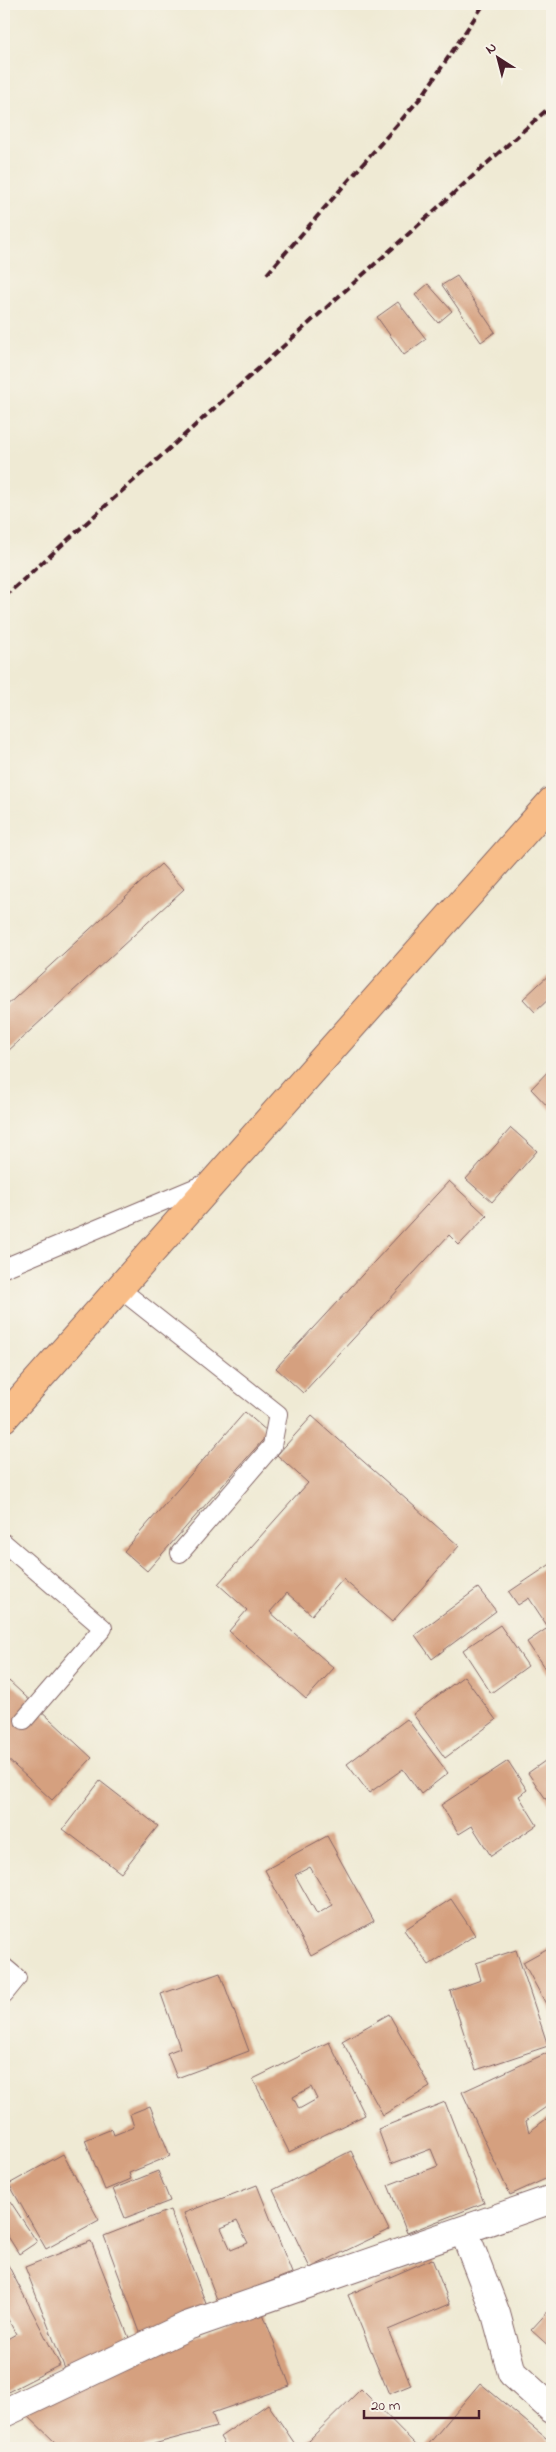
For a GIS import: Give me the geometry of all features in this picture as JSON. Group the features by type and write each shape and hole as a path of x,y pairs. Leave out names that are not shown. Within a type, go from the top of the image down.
{"highway":[{"path":"4,1418 552,801"}],"street":[{"path":"4,2413 187,2326 552,2199"},
{"path":"464,2231 496,2314 512,2373 552,2409"}],"lane":[{"path":"4,1268 218,1179"},
{"path":"120,1289 278,1414 272,1446 180,1553"},
{"path":"4,1543 103,1628 24,1720"},
{"path":"4,1967 17,1978 4,1994"}],"building":[{"path":"457,276 495,332 481,342 442,285"},
{"path":"428,284 452,311 438,323 415,295"},
{"path":"398,302 426,339 404,355 377,317"},
{"path":"161,864 184,889 7,1052 4,1048 4,1008"},
{"path":"552,972 552,996 535,1012 523,999"},
{"path":"552,1067 552,1111 531,1089"},
{"path":"511,1128 537,1151 492,1202 466,1179"},
{"path":"449,1181 487,1216 459,1245 449,1235 303,1393 276,1368"},
{"path":"245,1412 269,1433 147,1571 124,1551"},
{"path":"312,1416 459,1546 392,1622 343,1579 312,1615 287,1593 270,1612 334,1668 306,1699 229,1631 247,1610 218,1584 308,1483 277,1455"},
{"path":"552,1563 552,1625 548,1627 529,1598 518,1605 509,1592"},
{"path":"478,1588 496,1611 432,1659 415,1635"},
{"path":"500,1625 528,1666 491,1693 463,1650"},
{"path":"546,1629 552,1639 552,1679 527,1642"},
{"path":"464,1676 496,1720 445,1758 413,1714"},
{"path":"9,1681 92,1758 52,1800 4,1756 4,1687"},
{"path":"407,1719 448,1773 421,1794 403,1769 369,1793 347,1764"},
{"path":"552,1756 552,1808 528,1773"},
{"path":"508,1761 527,1790 519,1796 537,1825 491,1856 472,1826 459,1834 441,1805"},
{"path":"100,1781 158,1826 121,1873 63,1829"},
{"path":"327,1836 374,1921 311,1956 265,1870","holes":["310,1867 333,1905 317,1914 295,1875"]},
{"path":"451,1899 475,1935 429,1965 404,1930"},
{"path":"552,1946 552,2015 523,1962"},
{"path":"516,1950 548,2046 476,2070 450,1991 481,1980 476,1963"},
{"path":"220,1973 249,2051 177,2078 167,2053 180,2048 161,1994"},
{"path":"389,2014 430,2087 383,2115 342,2041"},
{"path":"329,2042 365,2115 289,2152 253,2079","holes":["311,2087 317,2099 299,2109 293,2097"]},
{"path":"549,2052 552,2060 552,2176 510,2195 462,2092","holes":["549,2105 550,2116 529,2132 526,2121"]},
{"path":"445,2102 484,2203 407,2233 388,2185 438,2166 431,2149 391,2164 378,2129"},
{"path":"150,2106 170,2156 129,2173 131,2179 105,2190 85,2140 112,2129 114,2135 134,2127 130,2114"},
{"path":"351,2151 389,2230 310,2268 273,2190"},
{"path":"63,2154 99,2220 46,2249 9,2184"},
{"path":"158,2171 170,2201 125,2218 113,2189"},
{"path":"257,2185 292,2273 218,2302 184,2213","holes":["237,2221 248,2243 231,2250 221,2228"]},
{"path":"4,2192 37,2242 19,2254 4,2230"},
{"path":"170,2210 208,2309 141,2335 104,2236"},
{"path":"91,2241 131,2343 65,2369 25,2267"},
{"path":"432,2259 450,2304 388,2330 411,2385 389,2394 348,2295"},
{"path":"6,2261 60,2365 4,2394 4,2341 16,2334 4,2312 4,2262"},
{"path":"552,2307 552,2349 531,2330"},
{"path":"261,2308 290,2386 212,2413 217,2427 139,2448 61,2448 21,2409"},
{"path":"480,2383 552,2443 552,2448 429,2448 427,2446"},
{"path":"361,2389 419,2448 305,2448 303,2446"},
{"path":"268,2404 297,2447 227,2448 220,2437"}],"railway":[{"path":"267,274 423,95 484,4"},
{"path":"4,597 552,105"}]}
